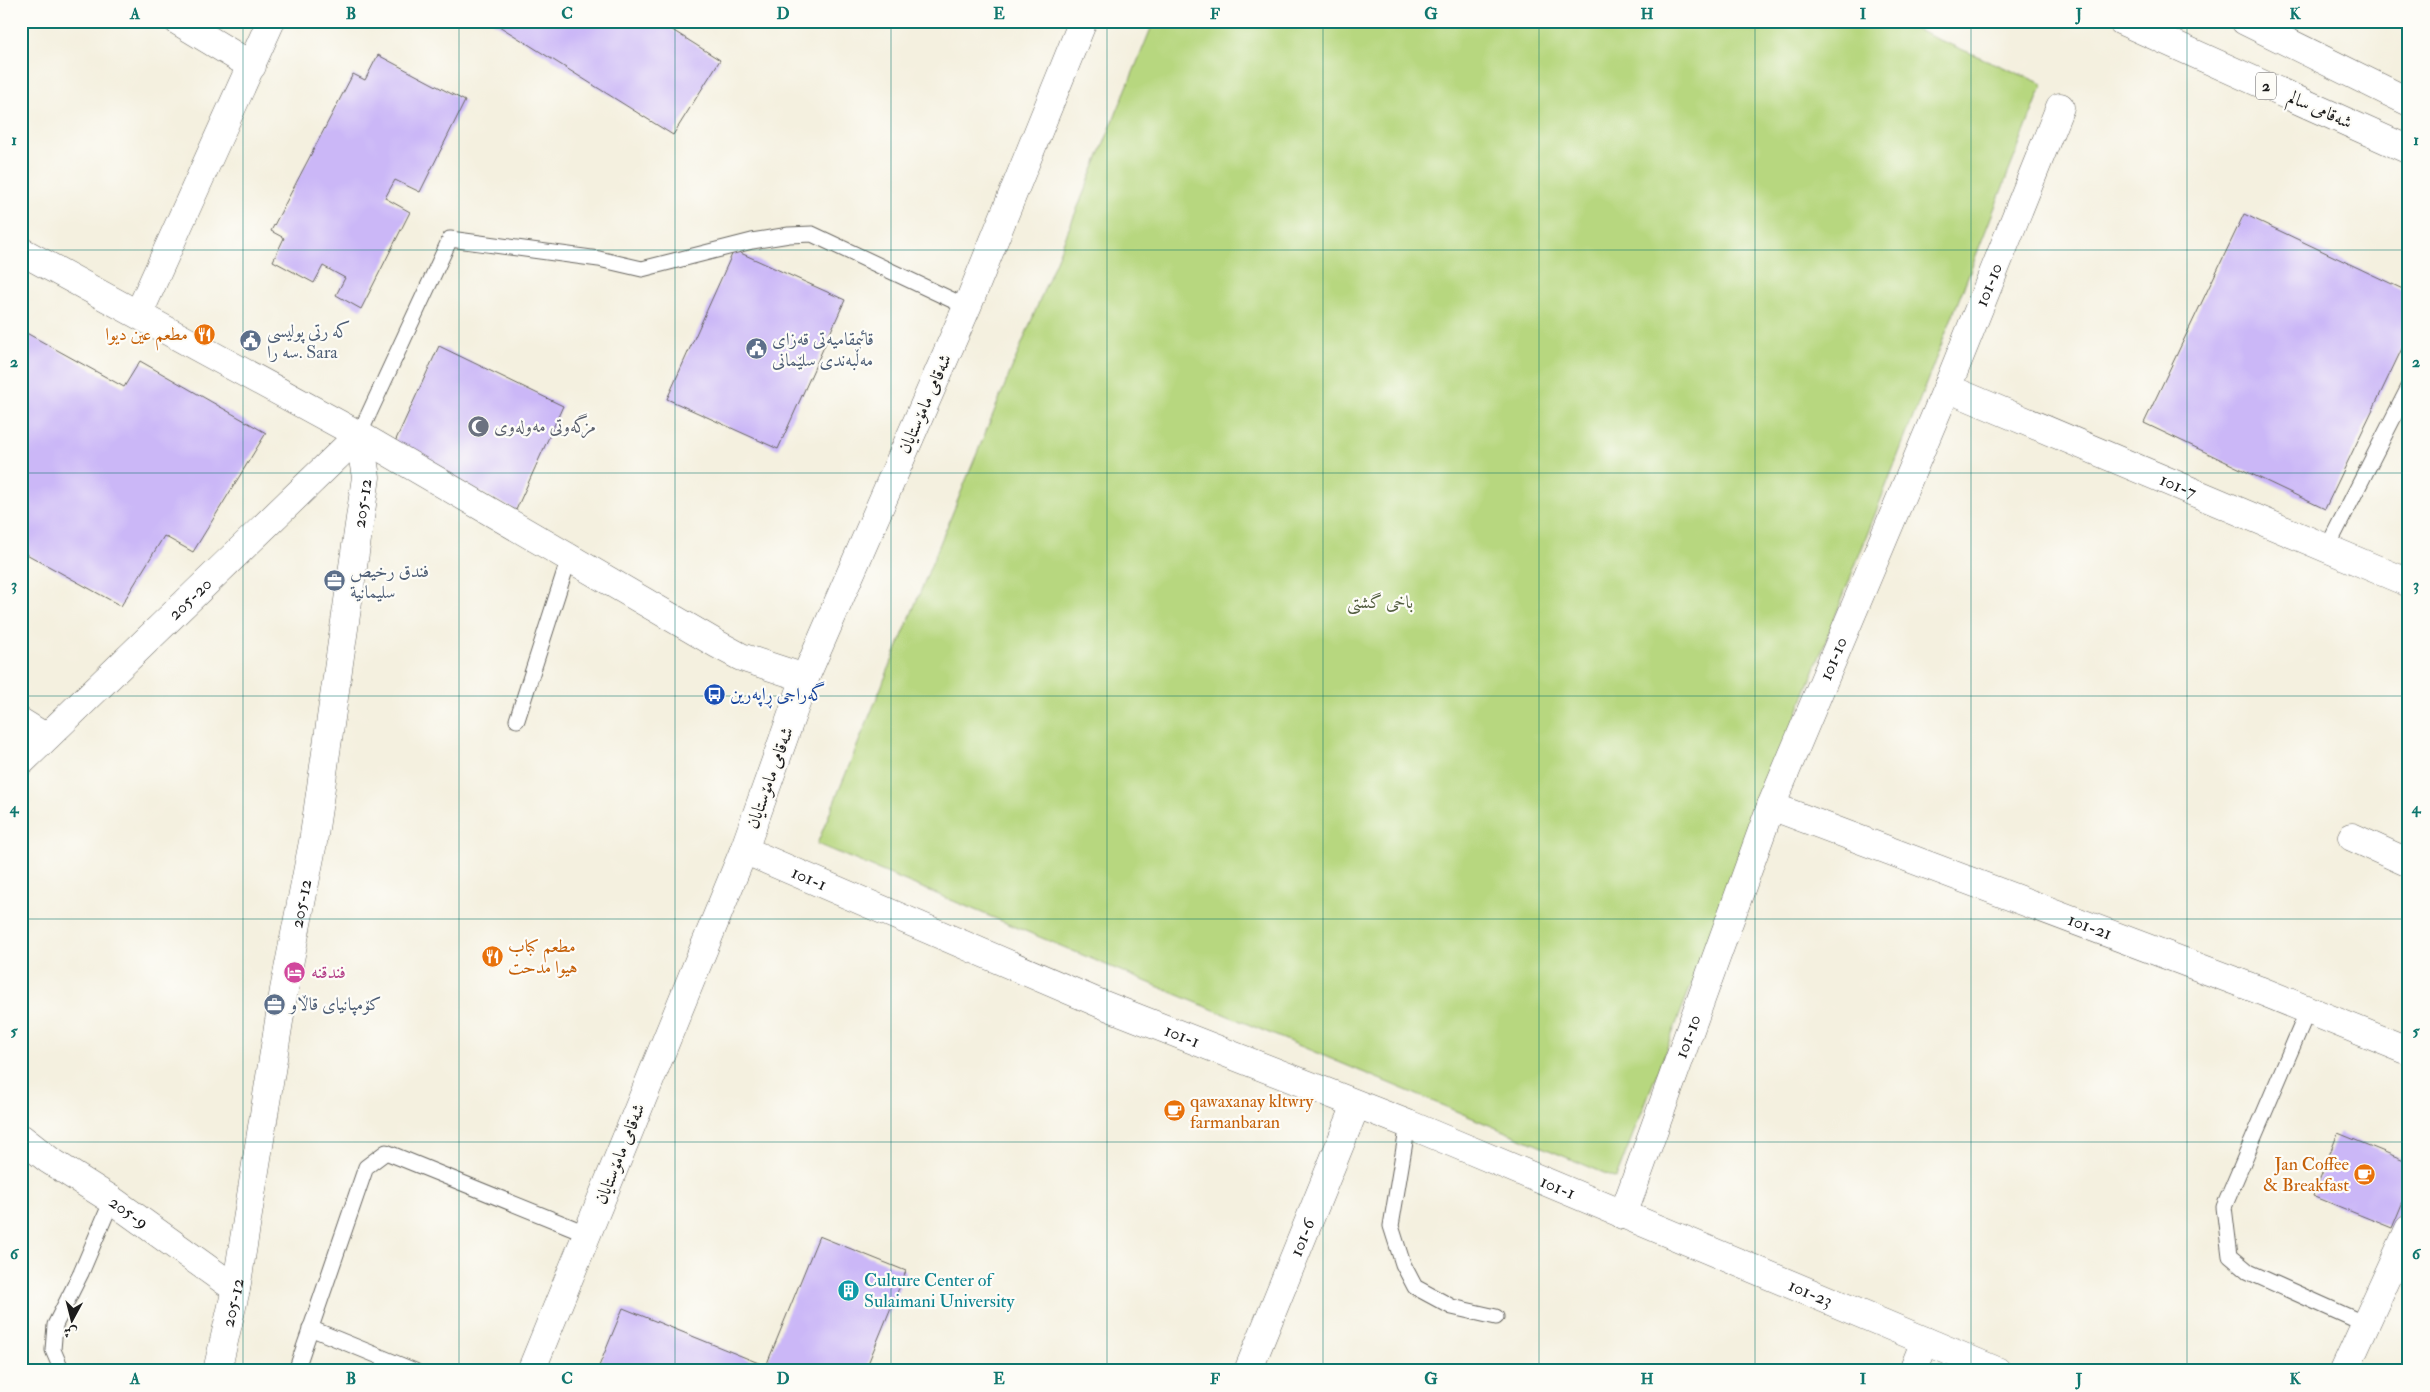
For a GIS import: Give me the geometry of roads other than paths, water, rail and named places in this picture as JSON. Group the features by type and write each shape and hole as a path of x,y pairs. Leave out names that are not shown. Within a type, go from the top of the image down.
{"street":[{"path":"178,21 252,66"},
{"path":"139,313 271,21"},
{"name":"شەقامی مامۆستایان","path":"531,1371 744,850 805,678 967,307 1084,21"},
{"name":"شەقامی سالم","path":"2122,21 2409,150"},
{"path":"2245,21 2409,102"},
{"name":"101-10","path":"1623,1215 1771,806 1947,388 2060,107"},
{"path":"21,251 139,313 359,435 717,644 741,657 805,678"},
{"name":"101-7","path":"1947,388 2409,583"},
{"name":"205-20","path":"21,762 359,435"},
{"name":"205-12","path":"217,1371 236,1289 284,990 314,842 366,476 359,435"},
{"path":"21,722 45,737"},
{"name":"101-21","path":"1771,806 2308,1010 2409,1051"},
{"path":"2352,837 2409,863"},
{"name":"101-1","path":"744,850 1099,1003 1408,1124 1623,1215"},
{"name":"101-6","path":"1248,1371 1356,1105"},
{"name":"205-9","path":"21,1138 49,1160 112,1200 236,1289"},
{"name":"101-23","path":"1623,1215 1997,1371"},
{"path":"2344,1371 2409,1228"},
{"path":"1913,1371 1925,1341"}],"lane":[{"path":"359,435 450,238 599,259 642,269 752,241 789,235 812,234 967,307"},
{"path":"2327,548 2409,387"},
{"path":"517,720 569,558"},
{"path":"2308,1010 2224,1207 2230,1256 2249,1272 2366,1324"},
{"path":"1408,1124 1391,1226 1403,1264 1415,1287 1452,1307 1496,1317"},
{"path":"296,1371 366,1167 386,1152 588,1234"},
{"path":"62,1371 53,1350 54,1325 81,1273 112,1200"},
{"path":"310,1328 415,1371"}],"place":[{"name":"مطعم عين ديوا","path":"204,334"},
{"name":"که رتی پولیسی سه را. Sara","path":"251,341"},
{"name":"قائیمقامیەتی قەزای مەڵبەندی سلێمانی","path":"756,349"},
{"name":"مزگەوتی مەولەوی","path":"478,426"},
{"name":"فندق رخيص سليمانية","path":"334,581"},
{"name":"گەراجی ڕاپەرین","path":"714,694"},
{"name":"مطعم كباب هيوا مدحت","path":"492,956"},
{"name":"فندقنه","path":"295,972"},
{"name":"کۆمپانیای قاڵاو","path":"274,1004"},
{"name":"qawaxanay kltwry farmanbaran","path":"1174,1111"},
{"name":"Jan Coffee & Breakfast","path":"2365,1174"},
{"name":"Culture Center of Sulaimani University","path":"848,1290"}],"park label":[{"name":"باخی گشتی","path":"1380,602"}]}
